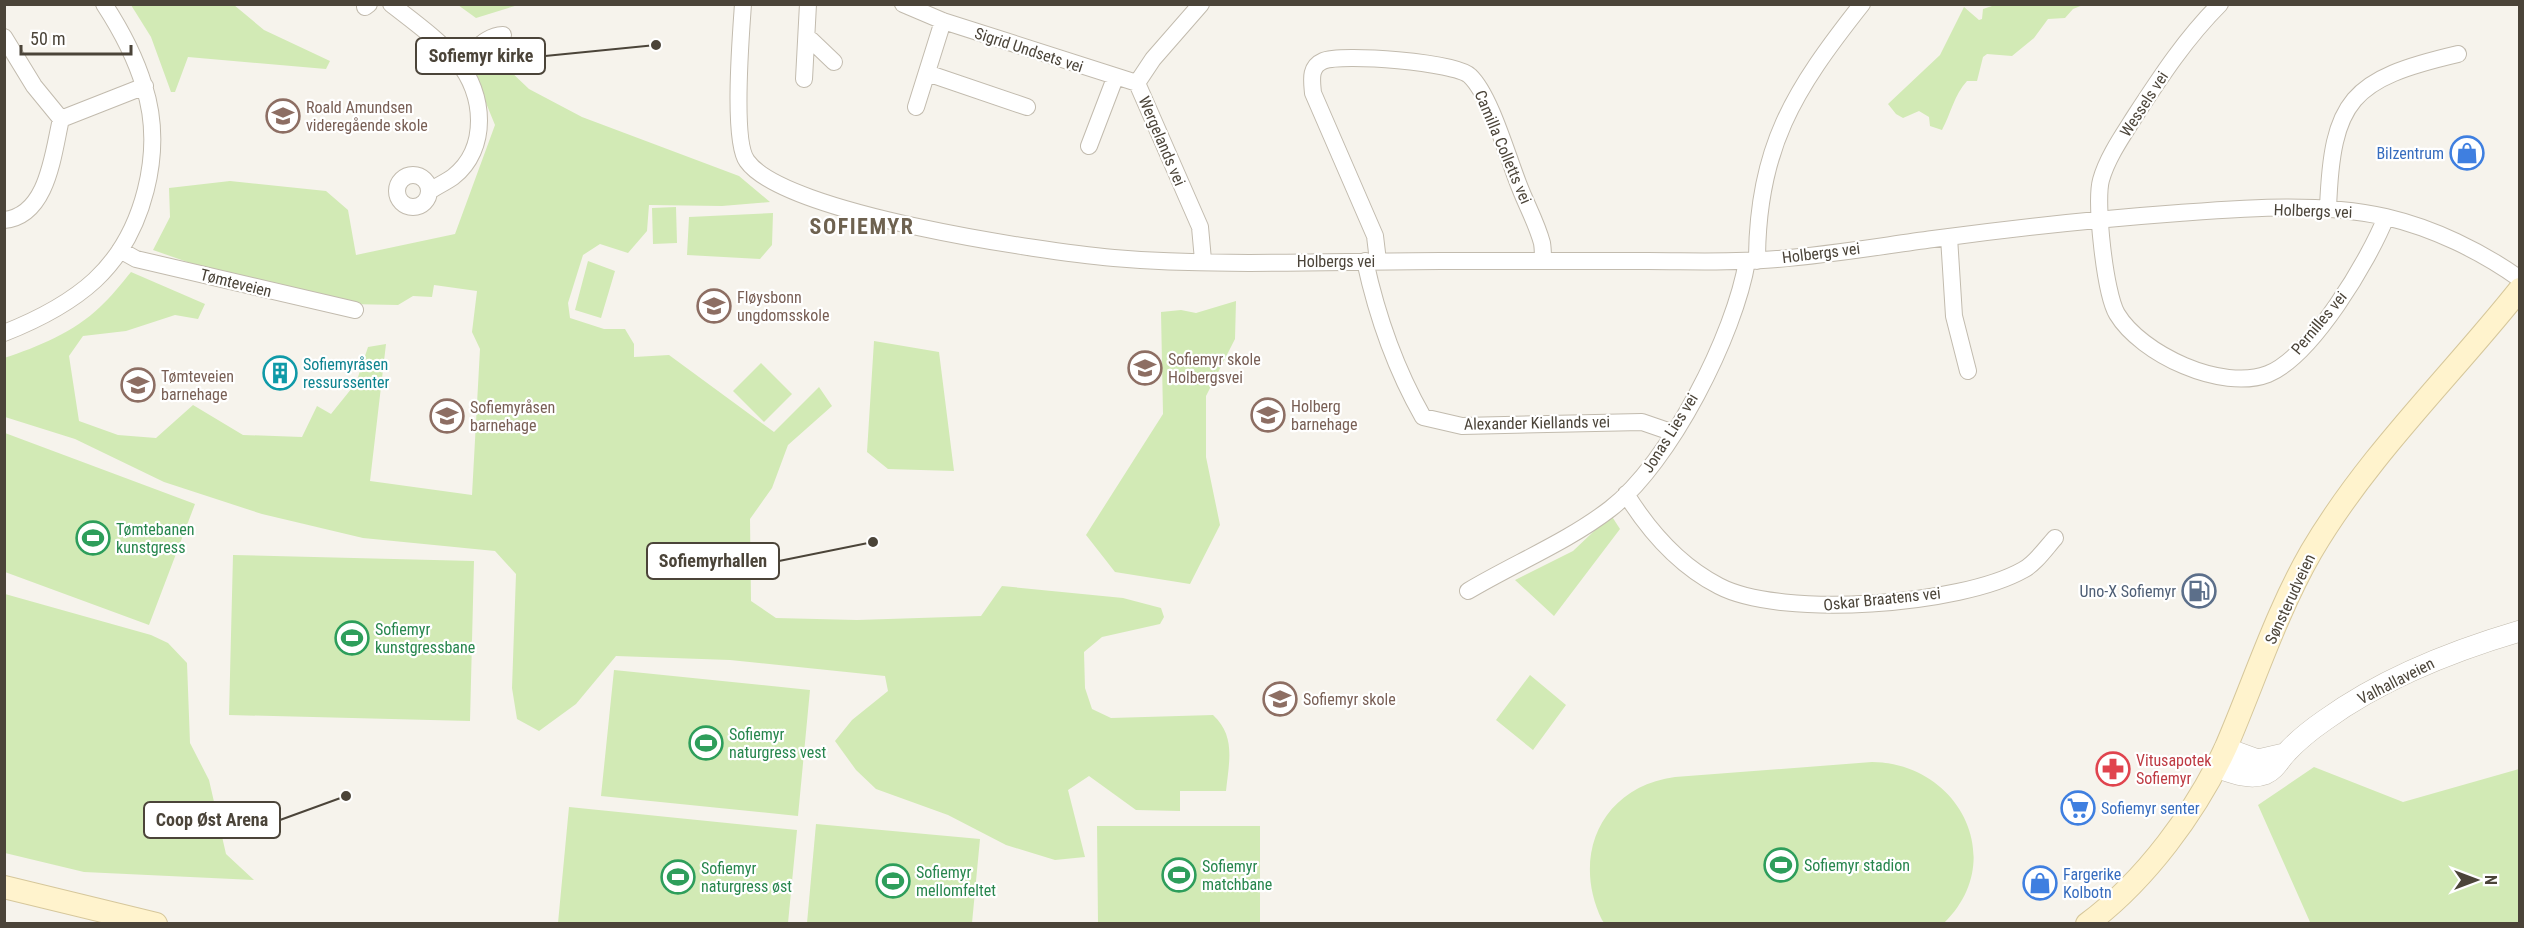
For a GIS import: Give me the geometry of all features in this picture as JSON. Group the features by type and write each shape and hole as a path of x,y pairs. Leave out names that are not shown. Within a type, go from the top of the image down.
{"main road":[{"name":"Sønsterudveien","path":"2087,924 2151,861 2184,817 2220,758 2292,588 2321,536 2374,464 2520,289"},
{"path":"4,887 156,924"}],"street":[{"path":"4,333 37,320 76,295 106,269 120,250 140,208 150,169 151,121 145,86 123,34 104,4"},
{"path":"391,4 426,30 458,62 472,85 481,123 470,156 455,176 430,191"},
{"name":"Holbergs vei","path":"743,4 740,100 742,154 749,165 765,179 842,209 902,223 1059,252 1118,258 1203,260 1752,261 2101,219 2240,208 2328,209 2386,217 2440,235 2495,263 2520,279"},
{"path":"804,79 808,4"},
{"name":"Sigrid Undsets vei","path":"903,4 943,21 1115,78 1137,83"},
{"name":"Wergelands vei","path":"1201,4 1153,59 1137,83 1200,228 1203,260"},
{"name":"Jonas Lies vei","path":"1468,591 1586,525 1626,494 1656,461 1686,413 1730,320 1752,261 1762,186 1785,115 1824,52 1862,4"},
{"name":"Wessels vei","path":"2101,219 2098,198 2101,180 2124,133 2194,30 2220,4"},
{"path":"916,107 943,21"},
{"path":"458,62 485,40 503,35"},
{"path":"4,37 34,87 61,119"},
{"path":"806,40 811,40 834,62"},
{"path":"2328,209 2330,169 2335,136 2346,108 2367,87 2384,77 2412,66 2458,54"},
{"name":"Camilla Colletts vei","path":"1372,261 1375,236 1313,93 1311,78 1315,68 1323,61 1343,58 1431,63 1459,69 1469,75 1478,86 1489,110 1538,231 1543,261"},
{"path":"927,73 1027,107"},
{"path":"1089,146 1115,78"},
{"path":"4,220 17,219 33,207 46,179 61,119 85,100 145,86"},
{"name":"Pernilles vei","path":"2101,219 2108,293 2116,312 2128,330 2155,350 2185,366 2217,377 2250,377 2266,375 2281,367 2310,339 2354,280 2375,245 2386,217"},
{"path":"1949,237 1953,309 1968,371"},
{"name":"Tømteveien","path":"120,250 136,259 355,310"},
{"name":"Alexander Kiellands vei","path":"1372,261 1375,308 1411,396 1423,417 1462,426 1642,422 1674,433"},
{"name":"Oskar Braatens vei","path":"1626,494 1640,518 1672,553 1720,586 1755,598 1815,606 1903,600 1998,580 2025,570 2055,538"},
{"name":"Valhallaveien","path":"2220,758 2240,774 2258,776 2275,768 2285,753 2327,718 2395,679 2452,654 2520,630"}],"green space":[{"path":"131,5 234,5 264,30 330,61 326,69 188,57 175,92 171,92 151,37"},
{"path":"458,5 518,5 476,18"},
{"path":"1995,5 2083,5 2073,9 2065,18 2048,19 2034,38 2012,56 1987,54 1983,57 1977,81 1967,81 1963,86 1942,130 1930,126 1929,117 1919,111 1903,118 1896,114 1888,104 1940,55 1964,7 1979,20 1982,19 1983,9"},
{"path":"485,47 529,89 582,117 739,176 770,202 722,206 649,205 647,231 628,253 600,244 583,255 568,303 570,318 604,329 625,329 634,344 634,357 669,355 774,432 819,387 832,406 788,445 772,488 750,519 751,601 776,618 857,620 981,616 1002,586 1123,598 1161,608 1164,617 1160,624 1102,637 1084,652 1085,688 1092,709 1111,718 1213,715 1220,723 1228,741 1226,791 1180,791 1180,811 1136,810 1089,776 1068,790 1085,857 1055,860 1006,845 948,815 876,789 856,770 835,741 852,720 888,691 885,676 730,660 616,656 576,704 539,731 517,719 512,688 516,574 495,551 363,538 262,514 164,482 75,439 5,417 4,358 42,344 79,324 104,303 131,272 205,304 198,319 175,315 126,331 83,336 69,356 79,421 118,435 156,438 193,405 243,435 302,437 317,406 331,414 356,383 368,347 386,344 370,481 472,495 480,349 472,332 477,291 434,285 432,297 413,296 398,305 348,304 196,265 153,250 170,217 169,188 230,181 326,191 348,210 356,255 455,234 495,125 470,64"},
{"path":"676,207 677,243 653,244 652,208"},
{"path":"773,213 772,245 760,259 687,255 689,217"},
{"path":"588,261 615,271 601,318 575,310"},
{"path":"1236,301 1235,339 1206,396 1206,457 1220,525 1190,584 1115,572 1086,535 1163,414 1161,312 1181,310 1196,313"},
{"path":"874,341 939,352 954,471 888,469 867,452"},
{"path":"761,363 792,394 764,422 733,391"},
{"name":"Tømtebanen kunstgress","path":"5,433 195,504 149,625 5,572"},
{"path":"1611,515 1620,529 1554,616 1515,580 1573,551"},
{"name":"Sofiemyr kunstgressbane","path":"233,555 474,561 470,721 229,715"},
{"path":"5,594 151,635 168,643 187,663 190,743 209,780 226,854 254,880 84,872 5,853"},
{"name":"Sofiemyr naturgress vest","path":"614,670 810,690 798,816 601,796"},
{"path":"1530,675 1566,705 1533,750 1496,720"},
{"path":"1872,762 1903,767 1929,779 1950,797 1965,819 1973,845 1972,871 1963,898 1944,923 1605,924 1602,920 1593,896 1590,872 1592,849 1599,828 1611,810 1628,795 1649,783 1675,777"},
{"path":"2314,767 2403,802 2519,769 2519,923 2310,922 2258,805"},
{"name":"Sofiemyr naturgress øst","path":"569,807 797,830 788,923 558,923"},
{"name":"Sofiemyr mellomfeltet","path":"816,824 980,839 972,923 807,923"},
{"name":"Sofiemyr matchbane","path":"1097,826 1260,826 1260,923 1098,923"}],"place":[{"name":"Sofiemyr kirke","path":"656,45"},
{"name":"Roald Amundsen videregående skole","path":"283,116"},
{"name":"Bilzentrum","path":"2467,153"},
{"name":"Fløysbonn ungdomsskole","path":"714,306"},
{"name":"Sofiemyr skole Holbergsvei","path":"1145,368"},
{"name":"Sofiemyråsen ressurssenter","path":"280,373"},
{"name":"Tømteveien barnehage","path":"138,385"},
{"name":"Holberg barnehage","path":"1268,415"},
{"name":"Sofiemyråsen barnehage","path":"447,416"},
{"name":"Tømtebanen kunstgress","path":"93,538"},
{"name":"Sofiemyrhallen","path":"873,542"},
{"name":"Uno-X Sofiemyr","path":"2199,591"},
{"name":"Sofiemyr kunstgressbane","path":"352,638"},
{"name":"Sofiemyr skole","path":"1280,699"},
{"name":"Sofiemyr naturgress vest","path":"706,743"},
{"name":"Vitusapotek Sofiemyr","path":"2113,769"},
{"name":"Coop Øst Arena","path":"346,796"},
{"name":"Sofiemyr senter","path":"2078,808"},
{"name":"Sofiemyr stadion","path":"1781,865"},
{"name":"Sofiemyr matchbane","path":"1179,875"},
{"name":"Sofiemyr naturgress øst","path":"678,877"},
{"name":"Sofiemyr mellomfeltet","path":"893,881"},
{"name":"Fargerike Kolbotn","path":"2040,883"}],"district":[{"name":"SOFIEMYR","path":"862,226"}]}
